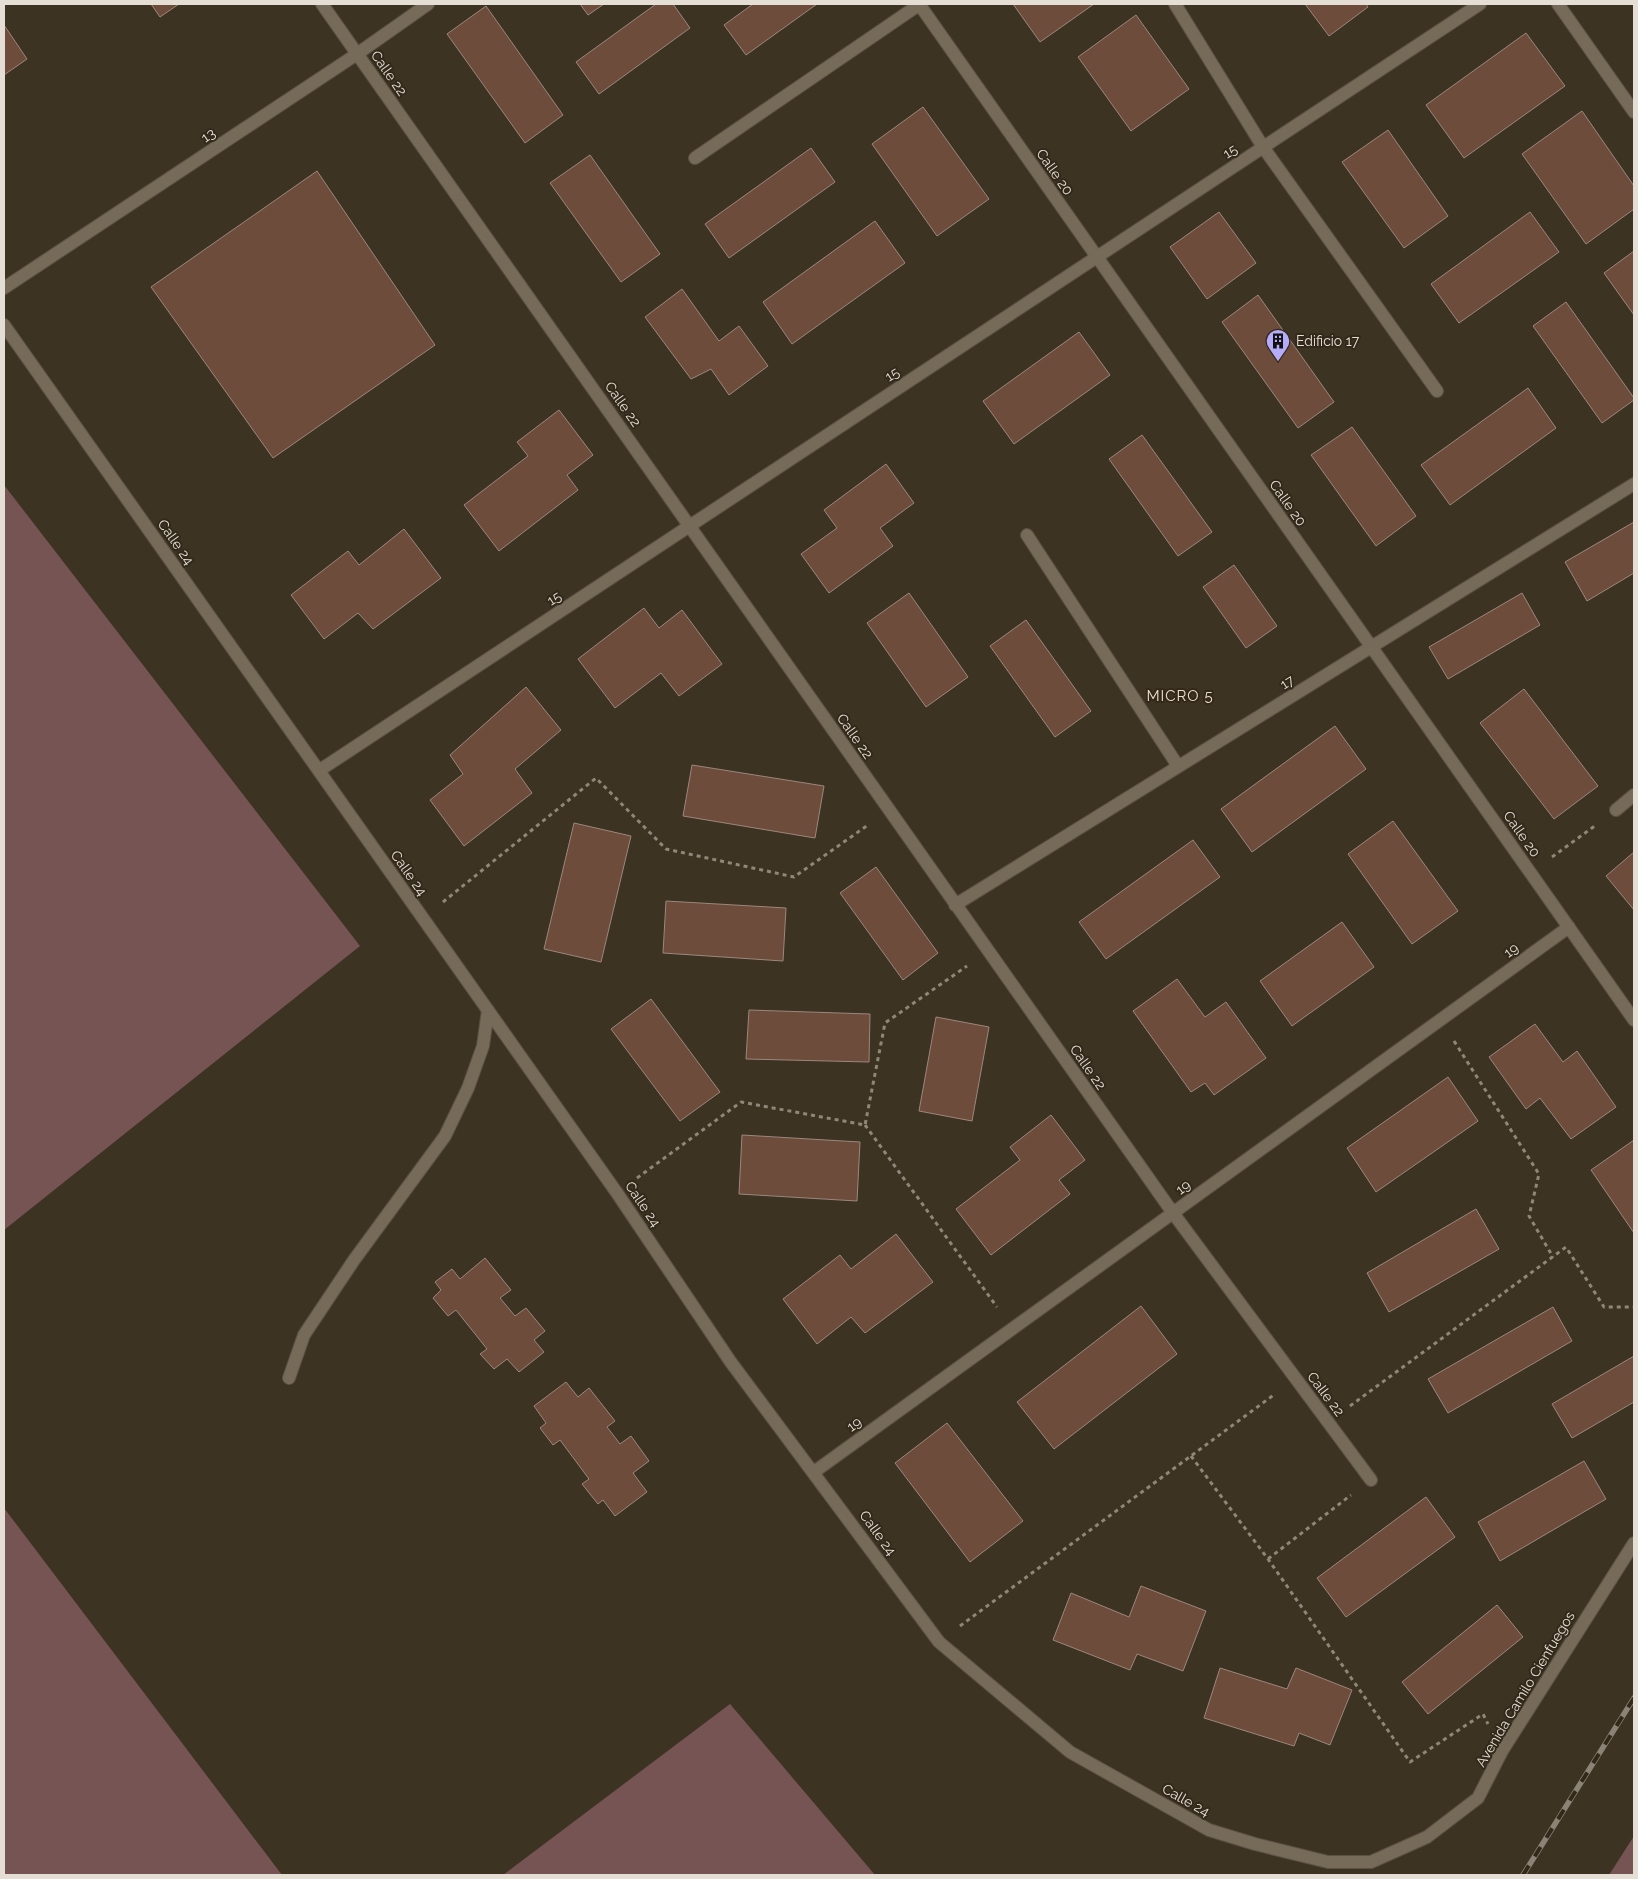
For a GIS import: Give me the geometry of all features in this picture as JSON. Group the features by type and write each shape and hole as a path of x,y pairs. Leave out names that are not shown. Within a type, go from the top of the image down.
{"street":[{"name":"Calle 22","path":"322,4 1173,1213 1371,1480"},
{"name":"13","path":"4,288 357,54 428,4"},
{"path":"695,158 919,4"},
{"name":"Calle 20","path":"919,4 1634,1020"},
{"path":"1175,4 1264,147 1436,391"},
{"name":"15","path":"320,770 1480,4"},
{"path":"1558,4 1634,112"},
{"name":"Calle 24","path":"4,325 617,1193 730,1361 939,1642 1070,1752 1209,1830 1255,1844 1328,1862 1371,1862 1427,1837"},
{"name":"17","path":"955,905 1634,484"},
{"path":"1028,535 1178,766"},
{"path":"1616,810 1634,795"},
{"name":"19","path":"814,1472 1569,927"},
{"path":"289,1378 304,1335 354,1260 445,1136 468,1088 483,1046 488,1010"},
{"name":"Avenida Camilo Cienfuegos","path":"1427,1837 1478,1798 1502,1751 1634,1543"}],"path":[{"path":"423,918 596,778 666,849 794,877 889,810"},
{"path":"1531,873 1616,810"},
{"path":"866,1125 885,1023 988,951"},
{"path":"1440,1020 1538,1174 1529,1216 1553,1257"},
{"path":"617,1193 741,1102 866,1125 1012,1328"},
{"path":"1328,1422 1566,1247 1604,1307 1634,1307"},
{"path":"939,1642 1296,1378"},
{"path":"1192,1456 1268,1559 1410,1762 1483,1714 1502,1751"},
{"path":"1268,1559 1371,1480"}],"shaded area":[{"path":"4,485 360,946 4,1230"},
{"path":"4,1508 282,1875 4,1875"},
{"path":"730,1704 875,1875 503,1875"},
{"path":"1634,1836 1634,1875 1609,1875"}],"building":[{"path":"151,4 179,4 160,17"},
{"path":"580,4 604,4 588,15"},
{"path":"656,4 673,4 690,28 599,94 576,62"},
{"path":"753,4 817,4 746,55 724,25"},
{"path":"1013,4 1094,4 1040,42"},
{"path":"1305,4 1366,4 1368,7 1329,36"},
{"path":"486,6 563,115 525,143 447,34"},
{"path":"1136,15 1189,89 1131,131 1078,57"},
{"path":"4,25 27,59 4,75"},
{"path":"1526,33 1565,86 1464,158 1426,105"},
{"path":"923,107 989,199 937,236 872,144"},
{"path":"1582,111 1634,186 1634,209 1586,244 1522,154"},
{"path":"1388,130 1448,216 1404,248 1342,162"},
{"path":"811,148 835,182 729,258 705,224"},
{"path":"590,155 660,254 621,282 550,183"},
{"path":"317,171 435,345 273,458 151,287"},
{"path":"1219,212 1256,263 1207,299 1170,247"},
{"path":"1530,212 1559,252 1459,323 1431,284"},
{"path":"875,221 905,263 792,344 763,302"},
{"path":"1634,251 1634,315 1604,273"},
{"path":"682,289 719,341 739,326 768,366 729,395 711,369 691,379 645,317"},
{"name":"Edificio 17","path":"1258,295 1334,402 1298,428 1222,322"},
{"path":"1566,302 1634,398 1634,400 1602,423 1533,326"},
{"path":"1079,332 1110,375 1014,444 983,401"},
{"path":"1528,388 1556,428 1450,505 1421,465"},
{"path":"559,410 593,455 567,475 578,490 499,551 464,505 528,456 517,442"},
{"path":"1352,427 1416,516 1376,546 1311,455"},
{"path":"1142,435 1212,532 1178,556 1109,459"},
{"path":"886,464 914,503 880,528 893,546 829,593 801,554 837,528 824,510"},
{"path":"1634,522 1634,573 1587,601 1565,562"},
{"path":"404,529 441,578 373,629 358,613 324,639 291,595 348,551 359,565"},
{"path":"1234,565 1277,626 1246,648 1203,587"},
{"path":"909,593 968,677 926,707 867,623"},
{"path":"1522,593 1540,625 1448,679 1429,647"},
{"path":"644,608 659,628 682,610 722,664 679,696 661,673 615,708 578,659"},
{"path":"1026,620 1091,711 1055,737 990,646"},
{"path":"526,687 561,730 515,769 532,793 464,846 430,800 463,774 450,755"},
{"path":"1524,689 1598,786 1554,819 1480,723"},
{"path":"1335,726 1366,769 1252,852 1221,809"},
{"path":"692,765 824,786 815,838 683,816"},
{"path":"1393,821 1458,911 1412,944 1348,854"},
{"path":"574,823 631,836 601,962 544,949"},
{"path":"1193,840 1220,877 1106,959 1079,922"},
{"path":"1634,852 1634,910 1606,876"},
{"path":"876,867 938,953 903,980 840,893"},
{"path":"666,901 786,908 783,961 663,953"},
{"path":"1342,922 1374,967 1292,1026 1260,981"},
{"path":"1177,979 1205,1017 1226,1002 1266,1058 1214,1095 1205,1083 1191,1092 1133,1011"},
{"path":"651,999 720,1092 680,1121 611,1029"},
{"path":"749,1010 870,1014 869,1062 746,1059"},
{"path":"936,1017 989,1027 972,1121 919,1111"},
{"path":"1535,1024 1563,1062 1577,1051 1616,1107 1571,1139 1540,1098 1526,1109 1489,1057"},
{"path":"1448,1077 1478,1121 1376,1192 1347,1148"},
{"path":"1051,1115 1085,1160 1059,1180 1070,1194 991,1255 956,1209 1020,1160 1010,1147"},
{"path":"742,1135 860,1142 857,1201 739,1194"},
{"path":"1634,1140 1634,1233 1591,1170"},
{"path":"1476,1209 1499,1249 1389,1312 1367,1273"},
{"path":"896,1234 933,1282 865,1333 851,1317 817,1344 783,1299 840,1255 851,1269"},
{"path":"485,1258 511,1290 500,1298 515,1316 526,1308 545,1331 534,1340 544,1352 519,1372 507,1359 494,1369 480,1354 487,1349 456,1310 448,1316 433,1298 441,1290 435,1282 452,1269 460,1279"},
{"path":"1141,1306 1177,1354 1054,1449 1017,1402"},
{"path":"1553,1307 1572,1341 1448,1413 1428,1379"},
{"path":"1634,1356 1634,1402 1572,1438 1552,1404"},
{"path":"566,1382 578,1397 589,1388 615,1421 607,1427 620,1444 631,1436 649,1461 633,1473 647,1492 615,1516 603,1500 598,1504 582,1484 589,1479 560,1440 553,1445 540,1428 546,1423 534,1406"},
{"path":"947,1423 1023,1521 970,1562 895,1463"},
{"path":"1584,1461 1606,1499 1500,1561 1478,1522"},
{"path":"1426,1497 1455,1537 1346,1617 1317,1578"},
{"path":"1141,1586 1206,1611 1183,1671 1137,1654 1130,1670 1053,1640 1071,1593 1129,1617"},
{"path":"1497,1605 1523,1637 1428,1714 1402,1682"},
{"path":"1220,1668 1287,1689 1296,1668 1352,1690 1330,1745 1299,1733 1294,1746 1204,1718"}],"railway":[{"path":"1523,1875 1634,1698"}],"place":[{"name":"Edificio 17","path":"1278,362"}],"district":[{"name":"MICRO 5","path":"1180,696"}]}
